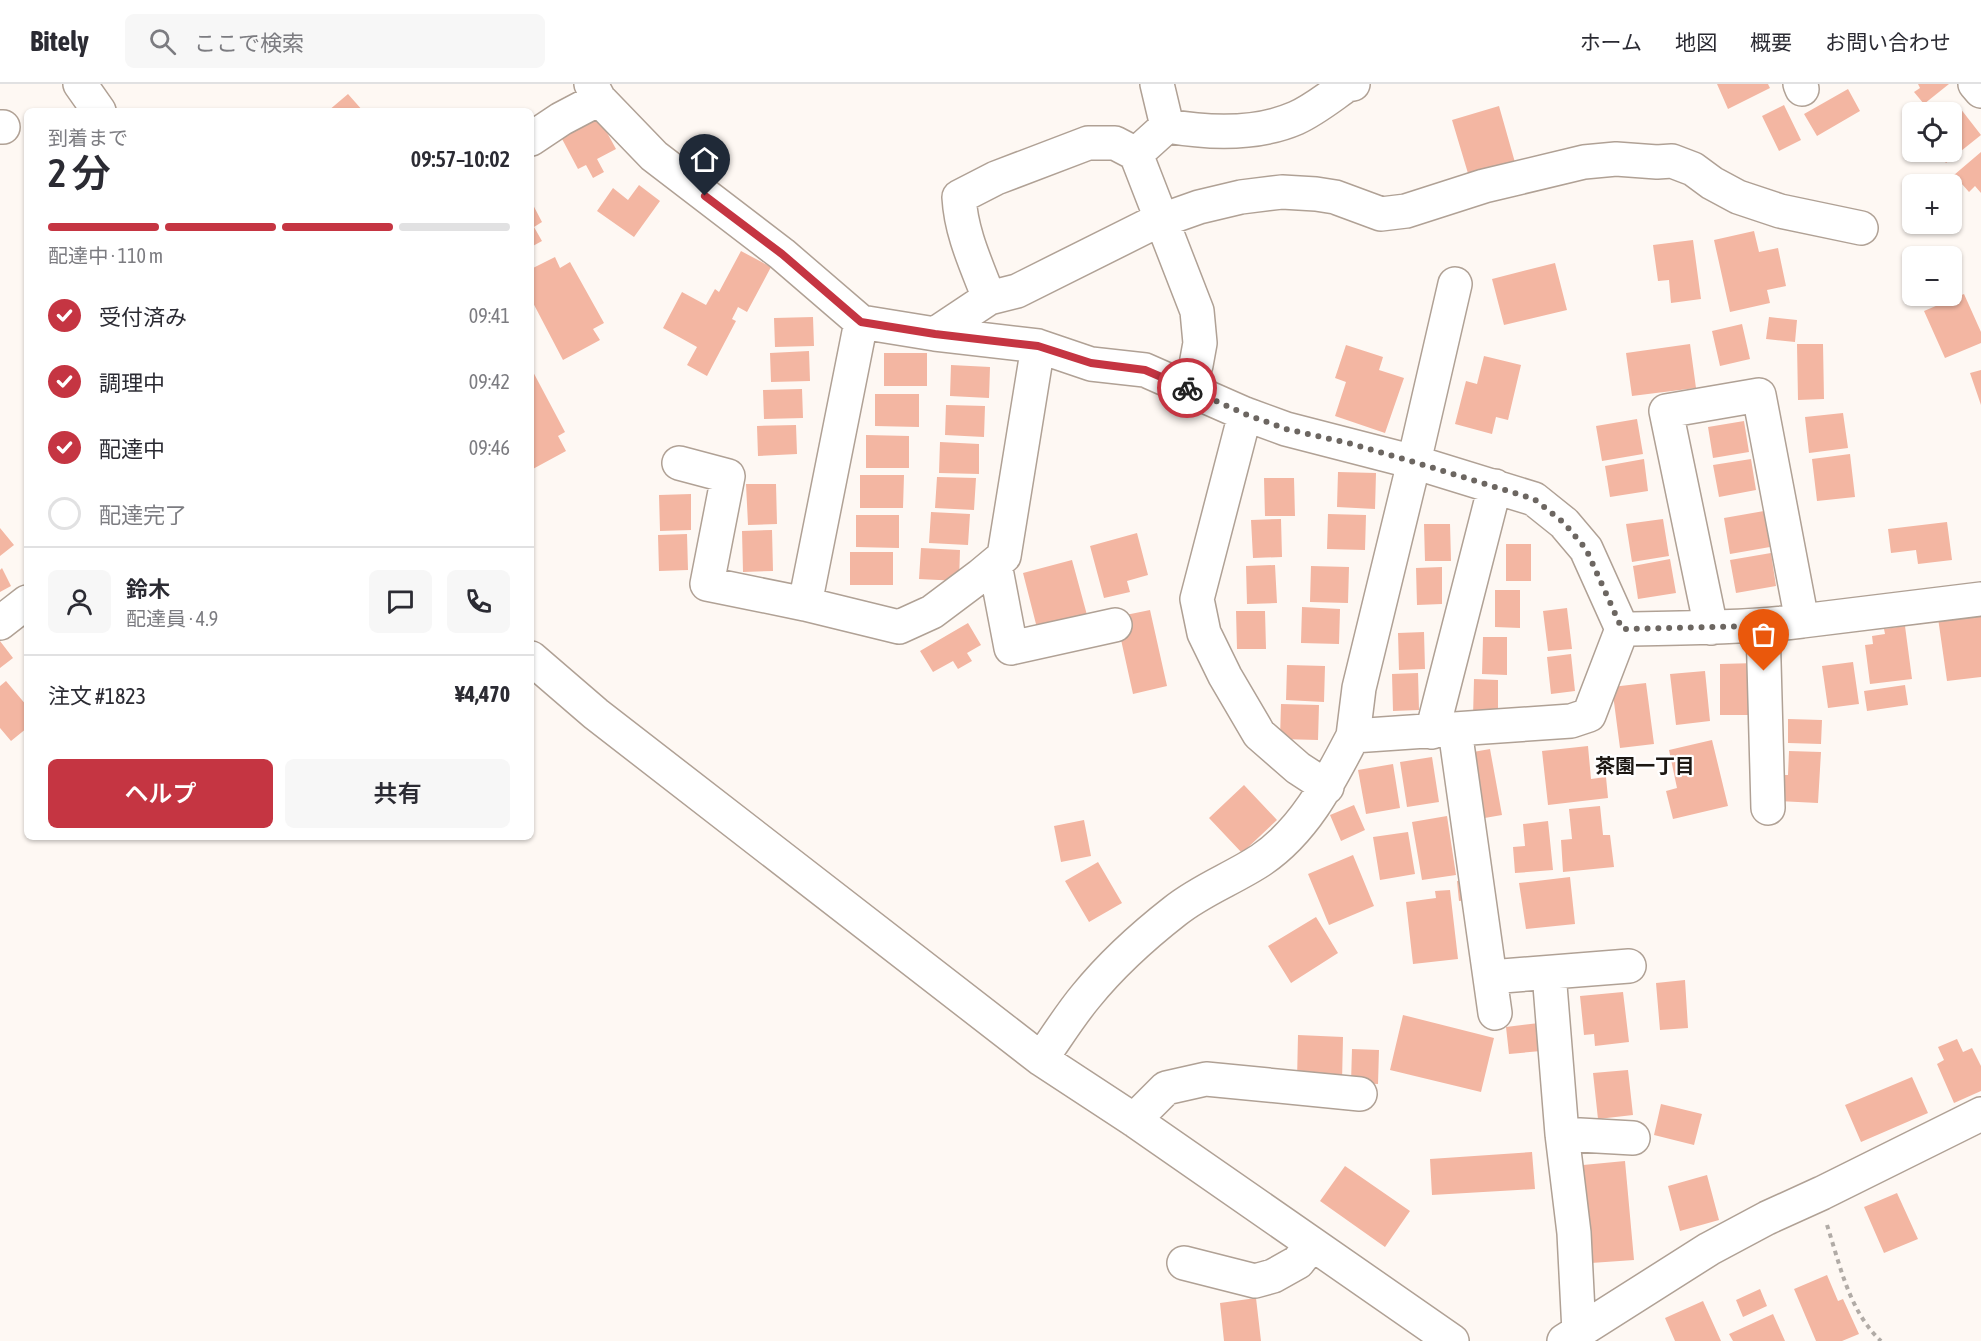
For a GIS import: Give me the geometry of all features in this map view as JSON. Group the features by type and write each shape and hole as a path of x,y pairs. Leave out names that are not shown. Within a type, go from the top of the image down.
{"street":[{"path":"80,84 97,108"},
{"path":"1157,84 1167,126"},
{"path":"1167,126 1186,130 1231,131 1276,125 1298,117 1347,85 1353,84"},
{"path":"1975,84 1981,91"},
{"path":"534,137 595,92 654,156 782,254 861,322 935,334 1038,346 1091,363 1145,370 1245,414 1286,429 1348,443 1534,499 1564,523 1586,549 1622,629 1589,715 1571,721 1353,736"},
{"path":"1136,154 1167,126"},
{"path":"990,298 965,239 959,197 996,178 1088,143 1116,143 1136,154 1197,311 1200,343 1196,365 1187,388"},
{"path":"935,334 990,298 1017,291 1161,220 1199,207 1241,197 1282,192 1335,197 1381,214 1406,211 1484,186 1584,162 1616,159 1672,161 1693,170 1738,197 1780,211 1861,228"},
{"path":"1041,1059 1085,996 1124,954 1176,910 1263,858 1306,816 1327,787 1353,736 1359,688 1455,284"},
{"path":"805,604 861,322"},
{"path":"679,464 728,476 707,584 805,604 899,627 932,612 1004,556 1038,346"},
{"path":"1711,628 1666,411 1759,395 1802,621"},
{"path":"1245,414 1197,599 1203,633 1258,734 1298,768 1327,787"},
{"path":"1495,486 1444,731 1495,1013"},
{"path":"995,564 1011,648 1115,625"},
{"path":"1622,629 1763,626 1981,599"},
{"path":"0,623 24,604"},
{"path":"1763,626 1768,808"},
{"path":"534,661 596,714 1041,1059 1134,1120 1452,1341"},
{"path":"1490,977 1629,966"},
{"path":"1549,973 1562,1134 1574,1233 1571,1336"},
{"path":"1134,1120 1166,1088 1206,1079 1359,1094"},
{"path":"1571,1336 1709,1250 1767,1218 1981,1114"},
{"path":"1562,1134 1633,1138"},
{"path":"1184,1263 1254,1281 1273,1276 1298,1262 1312,1244"}],"path":[{"path":"1817,1195 1848,1289 1862,1317 1881,1341"}],"building":[{"path":"1717,84 1768,84 1770,88 1728,109"},
{"path":"1918,84 1949,84 1926,102 1922,102 1914,92 1920,88"},
{"path":"1848,89 1860,111 1817,136 1804,114"},
{"path":"348,94 360,108 332,108"},
{"path":"1784,105 1801,140 1779,151 1762,116"},
{"path":"1499,106 1516,166 1470,180 1452,120"},
{"path":"1962,111 1981,135 1962,150"},
{"path":"599,118 616,149 597,159 604,172 593,178 586,165 578,169 561,137"},
{"path":"1981,152 1981,193 1975,186 1969,192 1962,184 1962,174 1955,174"},
{"path":"639,185 660,201 634,237 597,211 613,188 628,200"},
{"path":"534,207 542,222 534,227"},
{"path":"534,227 542,241 534,245"},
{"path":"1754,231 1759,252 1778,248 1786,286 1767,290 1770,303 1730,312 1714,240"},
{"path":"1693,240 1701,299 1671,303 1669,280 1658,281 1653,245"},
{"path":"741,251 771,267 747,312 738,307 732,319 736,321 707,376 687,365 697,347 663,328 682,292 706,305 715,289 719,292"},
{"path":"555,257 560,268 570,262 604,323 593,329 600,340 563,360 534,305 534,268"},
{"path":"1555,263 1567,310 1504,325 1492,279"},
{"path":"1964,294 1981,332 1981,343 1945,358 1924,311 1936,306 1962,306 1962,295"},
{"path":"813,317 814,346 775,347 774,318"},
{"path":"1769,317 1797,320 1795,342 1766,339"},
{"path":"1742,324 1750,359 1720,366 1712,331"},
{"path":"1690,344 1696,388 1632,396 1626,353"},
{"path":"1797,344 1823,344 1824,399 1798,400"},
{"path":"1346,345 1383,357 1379,370 1404,378 1385,433 1335,416 1346,382 1335,378"},
{"path":"809,351 810,381 771,382 770,353"},
{"path":"884,353 927,353 927,386 884,386"},
{"path":"1484,356 1521,365 1508,420 1496,417 1492,434 1455,424 1466,381 1477,384"},
{"path":"951,365 990,367 989,398 950,396"},
{"path":"1981,370 1981,405 1970,373"},
{"path":"534,374 565,432 558,436 566,451 534,468"},
{"path":"802,389 803,418 764,419 763,390"},
{"path":"875,394 919,394 919,427 875,426"},
{"path":"946,405 985,406 984,437 945,435"},
{"path":"1843,413 1848,448 1809,453 1805,417"},
{"path":"1637,419 1643,454 1602,461 1596,426"},
{"path":"1744,421 1749,452 1713,458 1708,427"},
{"path":"796,425 797,454 758,456 757,426"},
{"path":"866,435 909,436 909,468 866,468"},
{"path":"940,442 979,444 979,474 939,473"},
{"path":"1850,454 1855,497 1817,501 1812,459"},
{"path":"1644,459 1648,491 1610,497 1605,466"},
{"path":"1751,459 1756,490 1719,497 1713,465"},
{"path":"1338,472 1376,473 1375,509 1337,507"},
{"path":"860,475 904,475 903,508 860,508"},
{"path":"937,477 976,478 974,510 935,508"},
{"path":"1264,478 1294,478 1295,516 1265,516"},
{"path":"746,484 776,484 777,524 748,525"},
{"path":"691,494 691,530 660,531 659,495"},
{"path":"1764,511 1770,547 1730,554 1724,518"},
{"path":"931,512 970,514 968,545 929,543"},
{"path":"1328,514 1366,515 1365,550 1327,549"},
{"path":"856,515 899,515 899,548 856,547"},
{"path":"1281,519 1282,557 1253,558 1251,520"},
{"path":"1663,519 1669,556 1632,562 1626,524"},
{"path":"1947,522 1952,560 1918,564 1916,550 1891,553 1888,529"},
{"path":"1424,524 1450,524 1451,561 1425,561"},
{"path":"0,528 14,545 0,556"},
{"path":"772,530 773,571 743,572 742,531"},
{"path":"1137,533 1148,575 1127,581 1130,592 1104,598 1090,546"},
{"path":"687,534 688,570 659,571 658,535"},
{"path":"1506,544 1531,544 1531,581 1506,581"},
{"path":"921,548 960,550 959,581 919,579"},
{"path":"850,552 893,552 893,585 850,585"},
{"path":"1771,553 1776,586 1736,593 1730,560"},
{"path":"1670,559 1676,593 1638,599 1633,566"},
{"path":"1072,560 1087,615 1037,628 1023,573"},
{"path":"1275,565 1277,603 1247,604 1246,566"},
{"path":"1311,566 1349,567 1348,603 1310,602"},
{"path":"1442,567 1442,604 1417,605 1416,568"},
{"path":"2,568 11,586 0,592 0,570"},
{"path":"1495,590 1520,590 1520,628 1495,627"},
{"path":"1302,607 1340,609 1339,644 1301,643"},
{"path":"1567,608 1572,649 1548,651 1543,611"},
{"path":"1150,610 1167,686 1133,694 1116,617"},
{"path":"1236,611 1265,611 1266,649 1237,649"},
{"path":"1981,612 1981,677 1947,681 1938,618"},
{"path":"968,623 981,645 967,653 972,661 958,669 953,661 933,672 920,651"},
{"path":"1905,626 1912,679 1870,684 1865,645 1873,644 1872,636 1885,634 1884,629"},
{"path":"1424,632 1425,669 1399,670 1398,633"},
{"path":"1483,637 1507,637 1507,675 1482,674"},
{"path":"0,641 13,658 0,668"},
{"path":"1571,654 1575,691 1551,694 1547,657"},
{"path":"1853,662 1859,704 1828,708 1822,666"},
{"path":"1756,663 1757,715 1720,715 1720,664"},
{"path":"1287,665 1325,666 1324,702 1286,700"},
{"path":"1705,671 1710,721 1676,725 1670,674"},
{"path":"1418,673 1419,710 1393,711 1392,674"},
{"path":"1474,679 1498,680 1498,717 1473,717"},
{"path":"6,681 24,702 24,730 11,741 0,728 0,686"},
{"path":"1646,683 1654,744 1620,748 1612,687"},
{"path":"1905,685 1908,705 1867,711 1864,691"},
{"path":"1281,704 1319,705 1318,740 1280,739"},
{"path":"1788,719 1822,720 1821,744 1788,743"},
{"path":"1712,740 1728,806 1673,819 1666,791 1677,788 1669,750"},
{"path":"1588,746 1591,779 1606,777 1608,798 1548,805 1542,751"},
{"path":"1490,749 1502,815 1473,820 1462,754"},
{"path":"1789,751 1821,752 1818,803 1776,801 1778,775 1788,775"},
{"path":"1432,757 1439,802 1407,807 1400,762"},
{"path":"1393,764 1400,808 1366,814 1358,770"},
{"path":"1244,785 1277,820 1242,853 1209,818"},
{"path":"1354,805 1365,830 1341,841 1330,815"},
{"path":"1600,806 1603,835 1610,835 1614,867 1563,872 1561,840 1572,839 1569,809"},
{"path":"1447,816 1456,875 1422,880 1412,822"},
{"path":"1084,820 1091,856 1061,862 1054,826"},
{"path":"1548,821 1553,870 1515,873 1513,847 1525,846 1523,824"},
{"path":"1408,832 1415,874 1380,880 1373,837"},
{"path":"1353,855 1374,906 1329,925 1308,874"},
{"path":"1098,862 1122,903 1089,922 1065,881"},
{"path":"1570,877 1575,924 1526,929 1519,883"},
{"path":"1469,880 1471,900 1459,901 1457,881"},
{"path":"1450,890 1458,959 1413,964 1406,902 1436,898 1435,891"},
{"path":"1316,917 1338,953 1291,983 1268,946"},
{"path":"1685,980 1688,1028 1660,1030 1656,983"},
{"path":"1623,992 1629,1042 1595,1046 1594,1034 1584,1035 1580,996"},
{"path":"1403,1015 1494,1038 1481,1092 1390,1070"},
{"path":"1539,1023 1541,1051 1509,1054 1506,1027"},
{"path":"1298,1035 1343,1037 1342,1082 1297,1081"},
{"path":"1957,1039 1963,1052 1972,1048 1981,1066 1981,1091 1954,1103 1937,1064 1944,1060 1938,1047"},
{"path":"1352,1049 1379,1050 1378,1084 1351,1083"},
{"path":"1628,1070 1633,1115 1598,1119 1593,1073"},
{"path":"1912,1077 1928,1113 1861,1142 1845,1105"},
{"path":"1661,1104 1702,1114 1694,1145 1654,1135"},
{"path":"1532,1152 1535,1189 1432,1195 1430,1159"},
{"path":"1625,1161 1634,1260 1591,1263 1583,1165"},
{"path":"1345,1166 1410,1211 1385,1247 1320,1201"},
{"path":"1707,1175 1719,1220 1680,1231 1668,1186"},
{"path":"1897,1193 1918,1239 1884,1253 1864,1207"},
{"path":"1827,1275 1838,1301 1843,1299 1859,1334 1842,1341 1816,1341 1794,1289"},
{"path":"1760,1289 1767,1306 1743,1317 1736,1300"},
{"path":"1256,1298 1261,1341 1224,1341 1220,1303"},
{"path":"1703,1301 1721,1341 1675,1341 1665,1318"},
{"path":"1773,1314 1785,1341 1733,1341 1729,1334"}],"way so far":[{"path":"1187,388 1245,414 1286,429 1348,443 1534,499 1564,523 1586,549 1622,629 1763,626 1764,671"}],"district":[{"name":"茶園一丁目","path":"1645,766"}],"route":[{"path":"705,196 782,254 861,322 935,334 1038,346 1091,363 1145,370 1187,388"}]}
